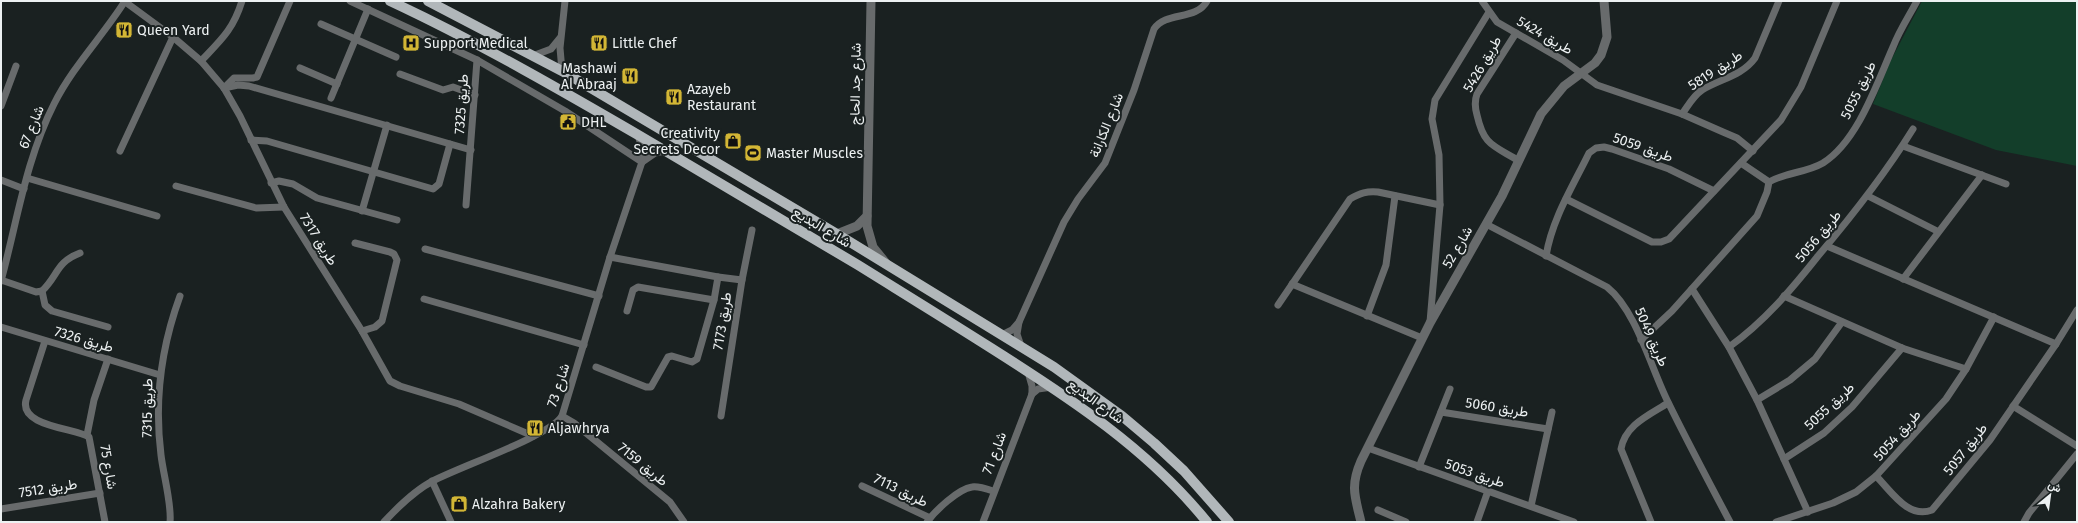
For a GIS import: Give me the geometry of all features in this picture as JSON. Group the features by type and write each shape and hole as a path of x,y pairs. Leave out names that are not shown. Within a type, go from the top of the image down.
{"main road":[{"name":"شارع البديع","path":"390,1 486,48 638,135 838,253 1027,370 1110,427 1156,466 1179,489 1207,522"},
{"name":"شارع البديع","path":"428,1 562,71 837,234 1021,346 1089,391 1154,443 1184,471 1228,522"}],"street":[{"name":"طريق 7317","path":"125,1 174,37 201,61 224,88 240,116 271,184 284,207 362,331 387,376 395,384 460,404 533,436"},
{"name":"شارع 67","path":"1,281 37,144 55,103 68,80 125,1"},
{"path":"201,61 229,32 237,17 242,1"},
{"path":"224,88 234,78 257,77 290,1"},
{"path":"350,1 477,60 565,111 642,162 655,154 665,151"},
{"path":"562,71 561,36 564,1"},
{"name":"شارع جد الحاج","path":"871,1 867,216 869,237 886,264"},
{"name":"شارع الكارانة","path":"1002,335 1012,330 1018,322 1064,222 1078,199 1106,163 1134,90 1154,29 1161,22 1198,11 1207,1"},
{"name":"طريق 5424","path":"1482,1 1497,22 1563,60 1580,74"},
{"name":"شارع 52","path":"1362,522 1354,496 1353,484 1356,472 1430,322 1486,224 1519,161 1541,114 1560,90 1595,63 1605,47 1607,37 1604,1"},
{"name":"طريق 5819","path":"1682,114 1694,96 1702,90 1744,70 1750,64 1755,58 1779,1"},
{"path":"1566,199 1652,242 1661,242 1669,239 1781,120 1801,87 1838,1"},
{"name":"طريق 5055","path":"1769,182 1789,173 1809,169 1822,163 1840,147 1861,118 1894,45 1917,1"},
{"path":"331,98 368,9"},
{"path":"1430,322 1440,205 1438,155 1433,129 1432,109 1435,100 1489,12"},
{"path":"321,24 396,57"},
{"name":"طريق 5426","path":"1516,33 1477,94 1475,103 1480,129 1485,139 1519,161"},
{"path":"535,56 551,49 561,36"},
{"path":"120,151 174,37"},
{"name":"طريق 7325","path":"466,205 477,60"},
{"path":"1,106 4,92 16,66"},
{"path":"300,68 336,84"},
{"path":"400,74 443,90 453,88 475,95"},
{"path":"1580,74 1607,90 1682,114 1737,138 1753,151"},
{"path":"224,88 249,86 471,150"},
{"path":"362,211 387,125"},
{"name":"طريق 5056","path":"1728,347 1751,331 1784,296 1827,246 1868,196 1913,129"},
{"name":"شارع 73","path":"384,522 432,481 555,425 562,416 610,257 642,162 641,145 638,135"},
{"path":"251,140 267,141 430,189 435,189 438,184 450,144"},
{"name":"طريق 5059","path":"1546,256 1552,232 1566,199 1589,153 1596,148 1604,146 1669,169 1714,191"},
{"path":"1902,146 2006,184"},
{"path":"1641,340 1667,316 1692,289 1757,216 1761,209 1769,182 1741,163"},
{"path":"1903,279 1982,174"},
{"path":"27,178 157,216"},
{"path":"1,180 24,189"},
{"path":"271,184 279,181 293,184 317,198 397,220"},
{"path":"176,186 256,208 284,207"},
{"path":"1278,305 1350,199 1358,194 1368,191 1440,205"},
{"path":"1368,316 1386,266 1395,196"},
{"path":"1868,196 1938,231"},
{"path":"837,234 857,226 867,216"},
{"name":"طريق 5049","path":"1486,224 1613,292 1624,306 1641,340 1668,403 1730,522"},
{"name":"طريق 7173","path":"721,416 742,280 752,230"},
{"path":"355,243 390,252 394,254 397,260 382,321 375,326 362,331"},
{"path":"1827,246 1994,316 2056,344"},
{"path":"425,249 599,296"},
{"path":"1,250 9,252"},
{"path":"1,281 36,292 42,291 62,262 69,257 80,253"},
{"path":"610,257 742,280"},
{"path":"596,367 646,387 651,387 655,384 661,367 668,357 672,356 692,362 697,359 714,300 718,277"},
{"path":"1292,284 1422,338"},
{"path":"627,311 633,290 638,287 714,300"},
{"path":"1692,289 1728,347 1758,400 1808,512"},
{"path":"42,291 45,305 52,311 108,327"},
{"name":"طريق 7315","path":"170,522 158,430 160,374 168,332 180,296"},
{"path":"1784,296 1902,348 1966,369"},
{"path":"424,299 584,345"},
{"name":"طريق 5057","path":"1876,476 1909,509 1916,512 1932,510 1990,440 2056,344 2077,310"},
{"name":"طريق 5054","path":"1776,522 1808,512 1850,495 1876,476 1946,399 1966,369 1994,316"},
{"path":"1018,322 1018,334 1021,346"},
{"path":"1758,400 1790,380 1814,359 1842,322"},
{"name":"طريق 7326","path":"1,327 45,342 160,374"},
{"name":"شارع 75","path":"45,342 25,404 28,412 49,425 87,435 91,441 105,522"},
{"name":"طريق 5055","path":"1784,459 1824,432 1852,406 1902,348"},
{"path":"87,435 94,400 108,359"},
{"path":"1027,370 1032,386 1032,394"},
{"path":"1032,394 1038,389 1053,387"},
{"name":"طريق 5060","path":"1419,467 1450,389"},
{"name":"شارع 71","path":"983,522 1032,394"},
{"path":"1651,522 1621,449 1622,439 1628,430 1668,403"},
{"path":"2013,406 2077,446"},
{"name":"طريق 5060","path":"1441,412 1548,429"},
{"path":"1531,506 1552,412"},
{"name":"طريق 7159","path":"562,416 574,423 670,502 684,522"},
{"name":"طريق 5053","path":"1368,448 1574,522"},
{"path":"2024,522 2033,508 2077,454"},
{"path":"432,481 451,522"},
{"name":"طريق 7113","path":"862,486 928,520 942,506 965,489 973,487 994,491"},
{"path":"1477,522 1488,491"},
{"name":"طريق 7512","path":"1,509 100,492"},
{"path":"1378,510 1405,522"}],"green space":[{"path":"1922,1 2077,1 2077,166 1996,150 1873,104 1890,62"}],"place":[{"name":"Queen Yard","path":"124,30"},
{"name":"Support Medical","path":"411,43"},
{"name":"Little Chef","path":"599,43"},
{"name":"Mashawi Al Abraaj","path":"630,76"},
{"name":"Azayeb Restaurant","path":"674,97"},
{"name":"DHL","path":"568,122"},
{"name":"Creativity Secrets Decor","path":"733,141"},
{"name":"Master Muscles","path":"753,153"},
{"name":"Aljawhrya","path":"535,428"},
{"name":"Alzahra Bakery","path":"459,504"}]}
